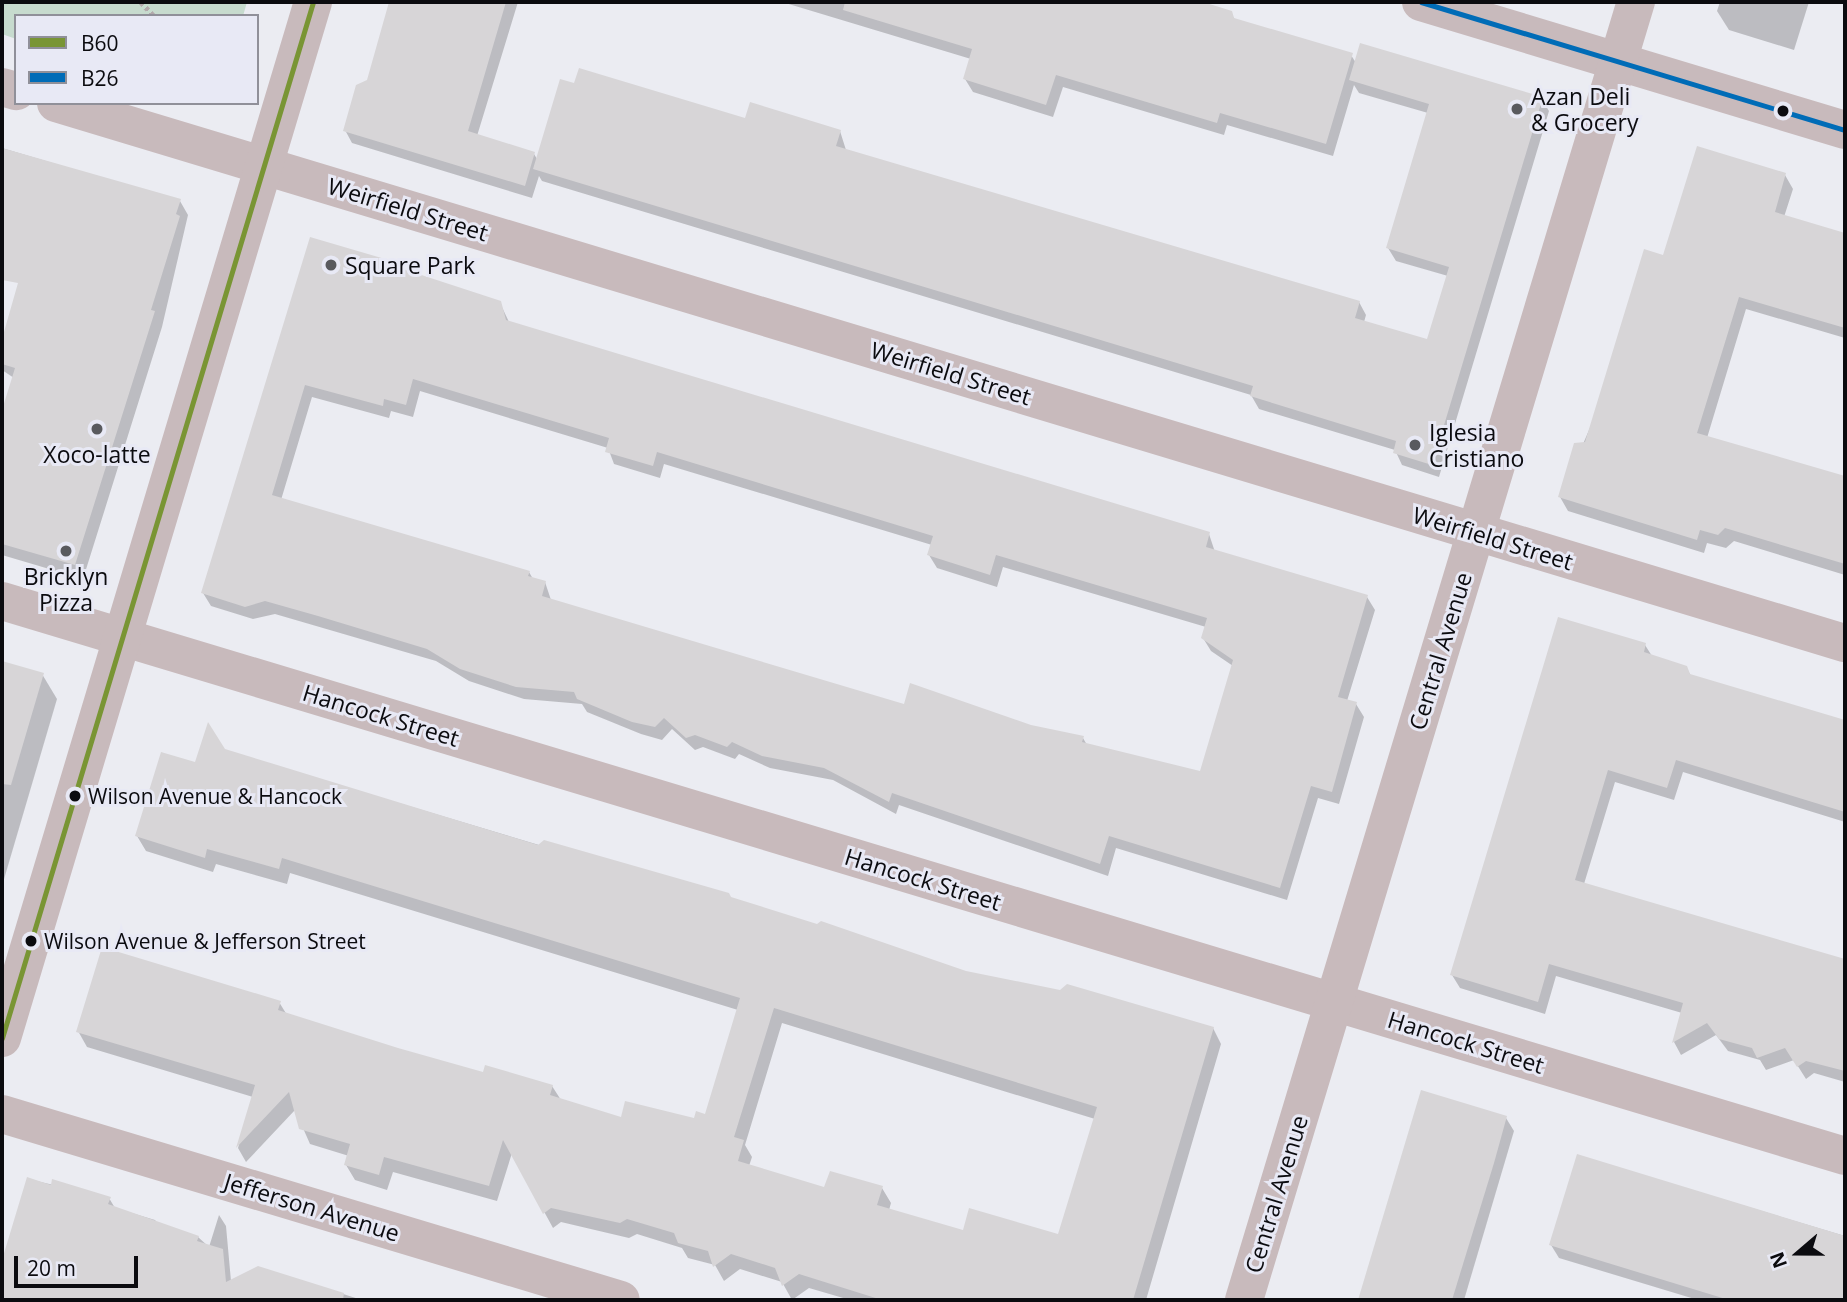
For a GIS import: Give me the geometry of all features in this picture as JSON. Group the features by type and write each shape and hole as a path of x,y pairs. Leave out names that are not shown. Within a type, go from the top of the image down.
{"street":[{"path":"2,1038 313,2"},
{"path":"1420,2 1845,130"},
{"name":"Central Avenue","path":"1244,1300 1636,2"},
{"name":"Weirfield Street","path":"63,105 1845,643"},
{"name":"Hancock Street","path":"2,601 1845,1156"},
{"name":"Jefferson Avenue","path":"2,1114 621,1300"}],"green space":[{"path":"2,2 247,2 244,14 14,14 14,38 2,34"}],"building":[{"path":"389,2 506,2 468,131 535,152 525,186 343,131 356,85 367,80"},
{"path":"845,2 1203,2 1232,11 1234,18 1353,53 1326,144 1220,113 1217,123 1056,75 1046,105 963,79 972,49 843,10"},
{"path":"1360,43 1543,97 1432,465 1393,453 1396,441 1250,396 1253,386 533,169 560,79 574,83 579,68 745,118 750,102 841,130 836,146 1360,301 1355,318 1427,339 1449,267 1386,248 1429,104 1349,80"},
{"path":"1697,146 1786,173 1775,212 1845,233 1845,328 1739,297 1697,433 1845,476 1845,564 1725,528 1718,535 1700,530 1697,540 1558,497 1574,443 1585,442 1644,249 1663,255"},
{"path":"2,148 181,199 176,214 180,216 151,310 155,311 75,565 2,544 2,410 15,368 2,364 2,339 18,283 2,280"},
{"path":"310,237 402,264 400,268 501,301 506,320 1210,532 1206,547 1368,595 1338,697 1357,702 1332,792 1311,786 1280,888 1109,836 1100,864 892,793 889,802 824,768 762,756 732,742 727,747 695,735 686,738 664,718 655,727 632,722 577,699 574,692 516,687 460,669 427,649 318,616 265,601 245,607 201,593","holes":["413,379 609,438 605,452 653,466 657,452 933,536 927,555 990,575 996,555 1207,618 1201,638 1233,660 1200,771 1082,742 1084,736 1031,725 910,683 904,704 542,596 546,581 528,576 530,571 272,495 305,385 383,406 384,399 406,405"]},
{"path":"1558,617 1646,643 1644,652 1687,666 1690,674 1845,720 1845,812 1676,760 1667,788 1608,770 1575,880 1845,959 1845,1071 1806,1061 1797,1067 1785,1048 1757,1058 1752,1048 1719,1039 1707,1023 1672,1043 1683,1003 1549,964 1538,1002 1450,975"},
{"path":"2,661 44,673 11,785 2,784"},
{"path":"208,722 225,749 538,845 544,840 729,893 731,897 817,924 821,921 966,971 1060,990 1067,984 1214,1027 1133,1300 882,1300 799,1274 782,1286 775,1268 731,1254 713,1267 708,1251 678,1243 674,1233 627,1219 620,1223 551,1208 543,1214 503,1140 489,1186 384,1157 379,1175 344,1165 350,1144 299,1129 289,1092 236,1148 255,1085 76,1032 102,947 281,1001 278,1010 398,1048 483,1072 485,1065 553,1085 550,1095 621,1117 625,1101 694,1118 696,1111 705,1114 740,998 282,858 279,869 207,849 205,858 135,836 161,752 195,762","holes":["774,1008 1097,1107 1058,1234 969,1208 963,1230 877,1205 883,1186 830,1171 824,1187 738,1161 744,1140 734,1137"]},
{"path":"1421,1090 1507,1116 1494,1163 1452,1300 1358,1300"},
{"path":"1577,1154 1845,1236 1845,1300 1729,1300 1549,1245"},
{"path":"27,1177 51,1185 52,1179 111,1197 108,1204 199,1236 197,1241 223,1249 226,1282 258,1266 344,1293 343,1300 2,1300 2,1260"}],"transit line":[{"name":"B60","path":"2,1038 313,2"},
{"name":"B26","path":"1421,2 1845,130"}],"place":[{"name":"Azan Deli & Grocery","path":"1517,109"},
{"name":"Square Park","path":"331,265"},
{"name":"Xoco-latte","path":"97,429"},
{"name":"Iglesia Cristiano","path":"1415,445"},
{"name":"Bricklyn Pizza","path":"66,551"},
{"name":"Wilson Avenue & Hancock","path":"75,796"},
{"name":"Wilson Avenue & Jefferson Street","path":"31,941"}]}
